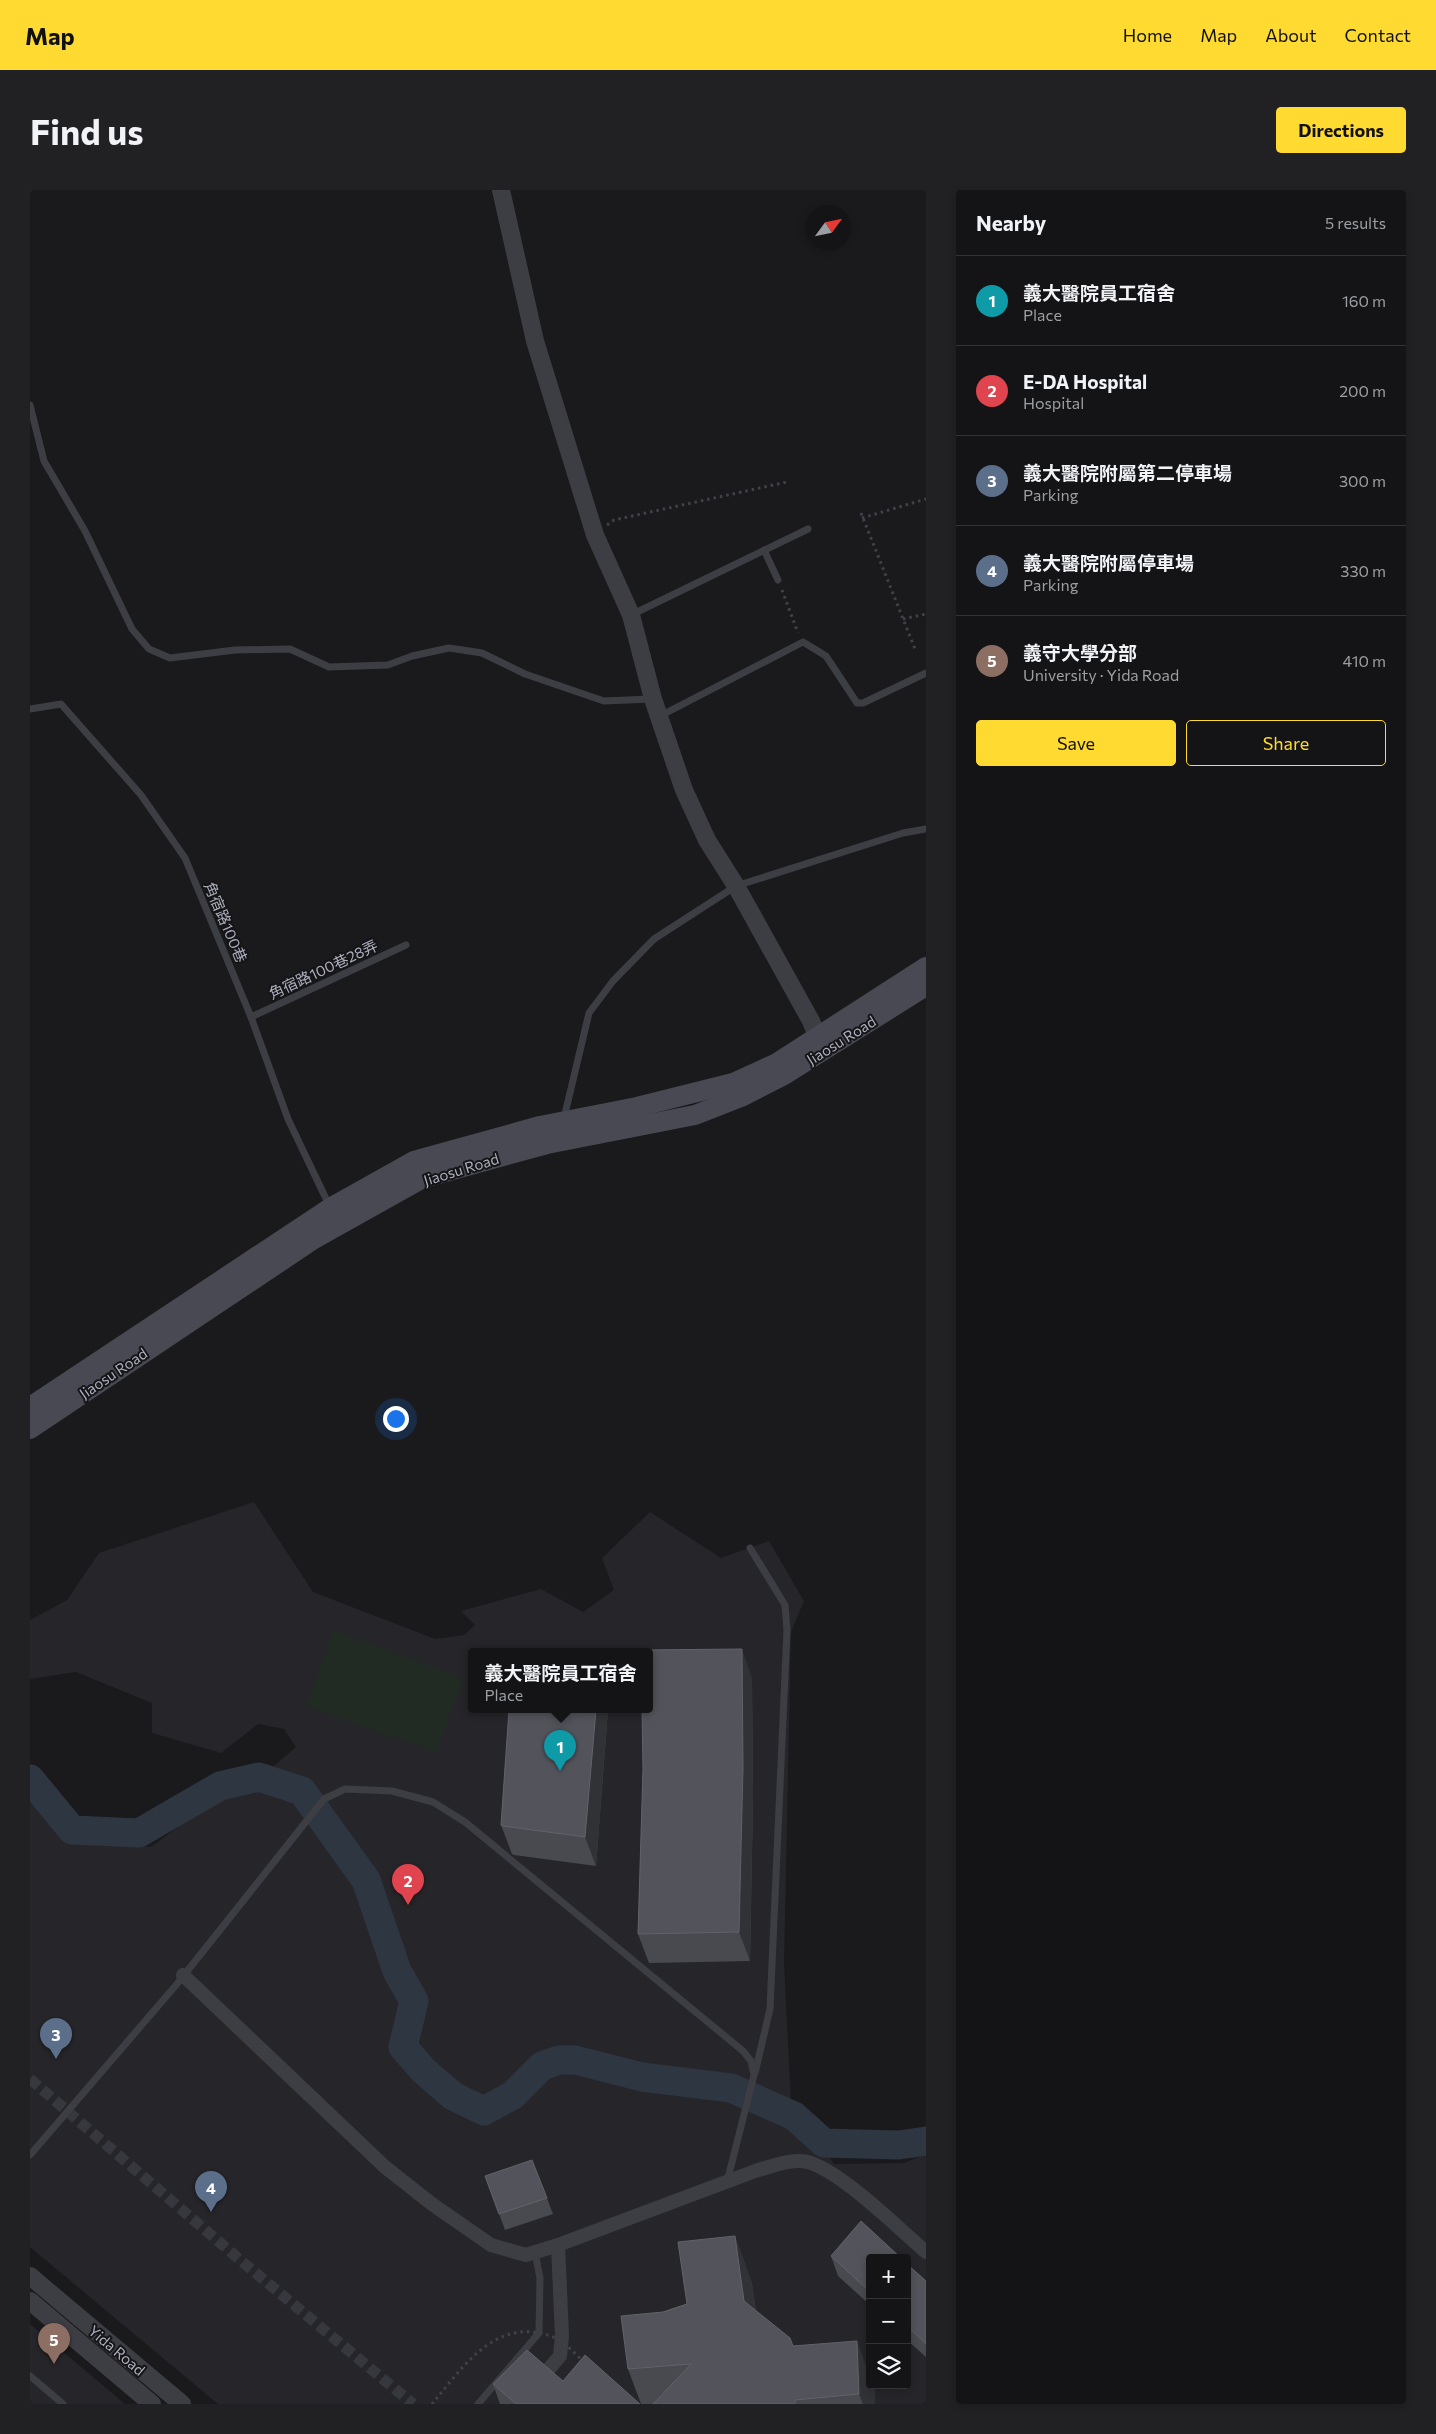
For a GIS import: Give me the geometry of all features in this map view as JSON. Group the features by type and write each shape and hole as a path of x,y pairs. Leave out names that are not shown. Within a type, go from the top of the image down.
{"main road":[{"name":"Jiaosu Road","path":"820,1044 926,967"},
{"name":"Jiaosu Road","path":"30,1429 314,1239 423,1178 637,1107 733,1083 820,1044 926,986"},
{"name":"Jiaosu Road","path":"30,1407 330,1208 414,1161 564,1131"}],"street":[{"path":"501,190 535,341 595,535 631,615 653,698 684,790 708,840 736,886 811,1021 820,1044"},
{"path":"183,1975 401,2179 491,2246 526,2255 558,2245 727,2182 791,2162 810,2162 839,2178 926,2252"},
{"path":"519,2404 548,2377 560,2356 562,2336 558,2245"},
{"name":"Yida Road","path":"30,2276 182,2404"},
{"name":"Yida Road","path":"30,2301 152,2404"}],"lane":[{"path":"30,405 44,461 85,531 132,629 149,649 170,658 235,650 290,649 329,667 388,665 412,656 449,648 482,653 525,674 604,701 653,698"},
{"path":"631,615 808,528"},
{"path":"764,550 778,580"},
{"path":"660,716 802,642 826,656 857,703 863,703 926,672"},
{"name":"角宿路100巷","path":"30,710 62,704 141,795 185,858 252,1017 288,1119 330,1208"},
{"path":"564,1131 589,1013 613,981 654,939 736,886 903,833 926,829"},
{"name":"角宿路100巷28弄","path":"252,1017 406,945"},
{"path":"727,2182 770,2009 788,1630 784,1605 750,1548"},
{"path":"30,2155 183,1975 324,1799 345,1789 392,1791 433,1802 465,1822 743,2051 751,2061 754,2075"},
{"path":"478,2404 539,2333 540,2278 535,2252"},
{"path":"30,2376 62,2404"}],"path":[{"path":"595,535 614,520 787,482"},
{"path":"862,518 926,499"},
{"path":"862,513 862,518 915,649"},
{"path":"778,580 789,614 802,642"},
{"path":"903,619 926,614"},
{"path":"432,2404 488,2342 515,2333 539,2333 555,2337 584,2362"}],"shaded area":[{"path":"254,1502 313,1592 435,1639 464,1635 475,1625 461,1611 541,1589 583,1612 614,1590 602,1558 650,1512 721,1558 769,1541 804,1601 791,1632 784,1963 791,2103 834,2164 904,2163 926,2154 926,2404 218,2404 30,2247 30,1799 61,1837 151,1847 209,1804 244,1792 296,1747 284,1729 258,1724 221,1753 152,1733 152,1703 76,1672 30,1679 30,1620 67,1600 99,1553"},
{"path":"334,1630 464,1678 436,1753 306,1706"},
{"path":"30,2324 125,2404 30,2404"}],"building":[{"path":"742,1649 743,1768 739,1932 638,1934 643,1769 642,1713 653,1713 653,1650"},
{"path":"509,1713 596,1713 585,1837 501,1825"},
{"path":"532,2160 547,2198 499,2214 485,2176"},
{"path":"861,2221 897,2254 866,2254 866,2288 831,2256"},
{"path":"735,2236 744,2301 790,2338 793,2346 857,2341 859,2394 795,2400 795,2404 653,2404 691,2364 628,2369 621,2316 663,2312 687,2304 678,2242"},
{"path":"911,2268 926,2281 926,2344 911,2330"},
{"path":"527,2350 563,2381 585,2355 640,2404 516,2404 493,2384"}],"waterway":[{"path":"30,1779 72,1830 139,1833 220,1786 259,1777 302,1791 366,1880 397,1971 414,2001 403,2047 423,2070 453,2096 484,2111 513,2095 542,2066 559,2060 575,2060 642,2077 731,2088 794,2116 824,2143 899,2145 926,2141"}],"tunnel":[{"path":"30,2079 239,2259 413,2404"}],"place":[{"name":"義大醫院員工宿舍","path":"560,1771"},
{"name":"E-DA Hospital","path":"408,1905"},
{"name":"義大醫院附屬第二停車場","path":"56,2059"},
{"name":"義大醫院附屬停車場","path":"211,2212"},
{"name":"義守大學分部","path":"54,2364"}]}
